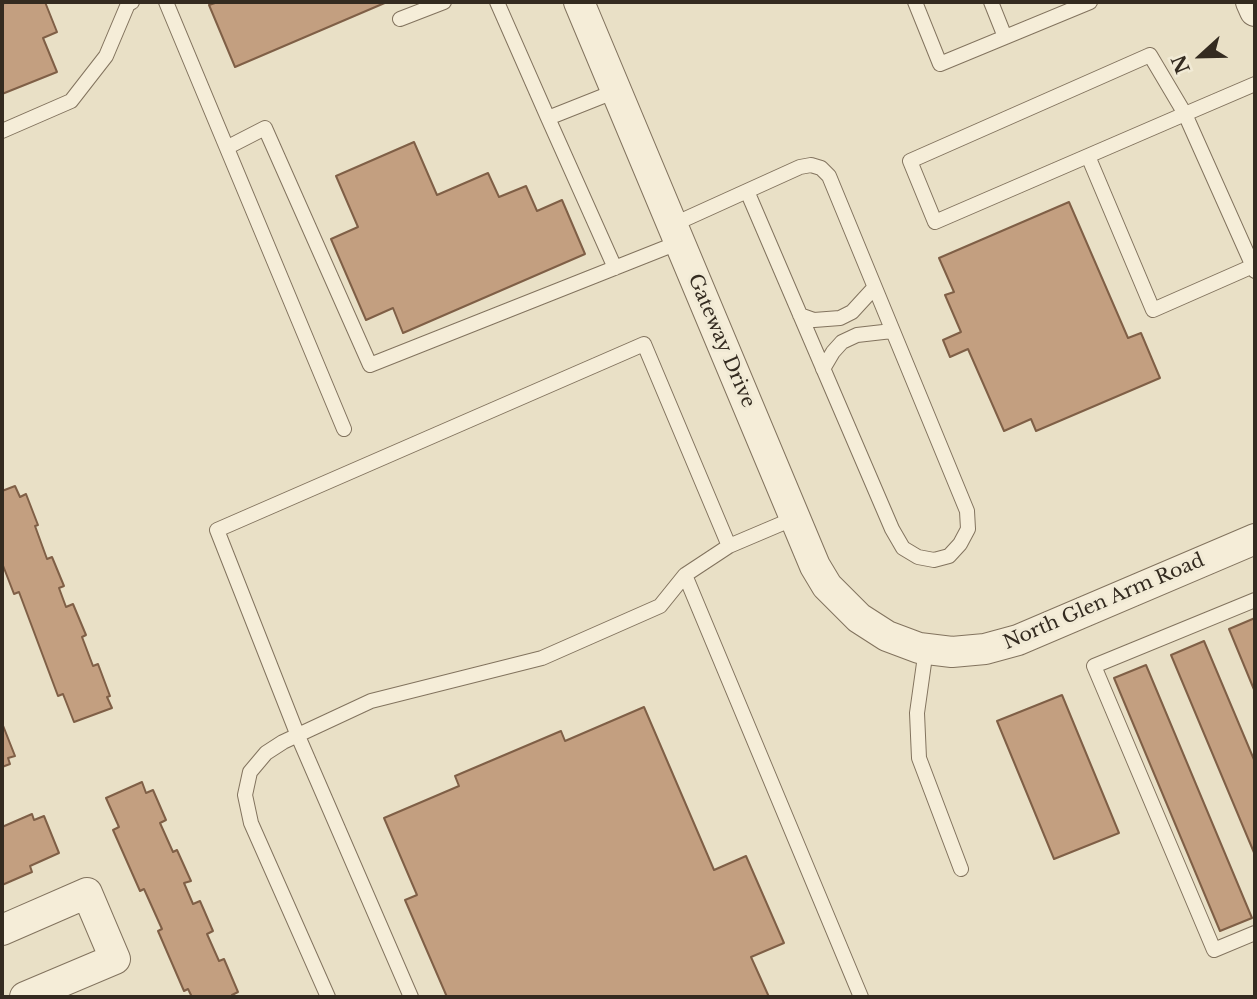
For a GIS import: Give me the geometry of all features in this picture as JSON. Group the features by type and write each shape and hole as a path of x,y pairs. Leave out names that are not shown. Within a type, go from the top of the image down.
{"street":[{"name":"Gateway Drive","path":"579,2 816,566 827,586 842,603 877,631 917,647"},
{"path":"1251,2 1255,11"},
{"name":"North Glen Arm Road","path":"917,647 940,652 974,651 1007,644 1255,539"},
{"path":"2,930 87,893 115,959 25,997"}],"lane":[{"path":"166,2 344,429"},
{"path":"400,19 444,2"},
{"path":"497,2 615,268"},
{"path":"915,2 940,64 1090,2"},
{"path":"990,2 1005,37"},
{"path":"2,131 71,101 106,56 127,3"},
{"path":"1088,156 1153,310 1254,269 1185,114 1150,55 910,161 935,222 1185,114 1255,84"},
{"path":"548,118 616,91"},
{"path":"228,147 265,128 370,365 615,268 747,191 800,167 811,165 821,168 828,176 967,511 968,529 961,544 949,556 934,560 918,556 903,548 891,528 747,191"},
{"path":"800,315 814,320 840,318 852,312 874,288"},
{"path":"823,369 842,342 857,335 892,331"},
{"path":"411,997 298,736 216,530 644,344 729,546"},
{"path":"328,997 251,823 245,795 250,772 266,753 371,701 542,659 660,606 685,575 729,546 795,518"},
{"path":"685,575 861,997"},
{"path":"1255,600 1094,666 1214,950 1255,933"},
{"path":"917,647 919,758 961,869"}],"building":[{"path":"45,2 57,32 43,38 57,72 2,94 2,4"},
{"path":"218,2 387,2 235,67 209,5"},
{"path":"414,142 437,195 488,173 499,197 526,186 537,211 562,200 585,254 403,333 393,308 366,320 331,239 358,227 336,176"},
{"path":"1069,202 1128,338 1141,333 1160,378 1036,431 1031,419 1004,431 968,349 950,357 943,340 961,332 945,295 954,292 939,258"},
{"path":"15,486 20,497 26,494 47,559 52,557 64,586 59,588 66,607 73,604 86,635 82,637 93,666 98,664 110,696 107,697 112,708 74,722 63,694 58,696 19,592 14,594 2,563 2,491"},
{"path":"1255,618 1255,692 1229,629"},
{"path":"1204,641 1255,762 1255,855 1171,655"},
{"path":"1146,665 1252,918 1220,931 1114,678"},
{"path":"1062,695 1119,833 1054,859 997,721"},
{"path":"644,707 714,870 746,856 784,943 751,957 769,997 447,997 405,900 417,895 384,818 459,786 455,776 561,731 565,741"},
{"path":"2,723 15,756 8,758 10,764 2,767"},
{"path":"142,782 146,793 153,790 166,820 160,823 173,852 177,850 191,881 184,883 193,904 200,901 213,931 207,934 219,961 224,959 238,992 232,995 233,997 192,997 188,989 184,991 158,931 162,929 144,889 140,891 113,830 119,827 106,798"},
{"path":"32,814 34,820 44,816 59,853 30,866 32,872 2,885 2,827"}]}
